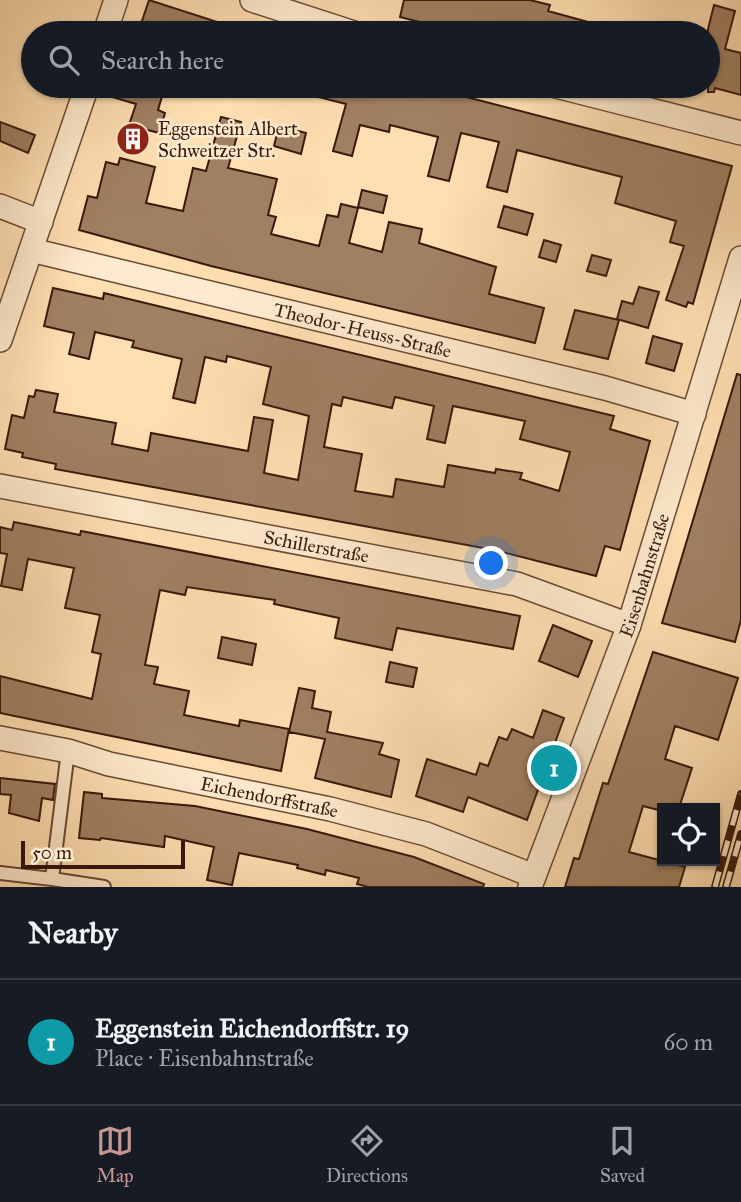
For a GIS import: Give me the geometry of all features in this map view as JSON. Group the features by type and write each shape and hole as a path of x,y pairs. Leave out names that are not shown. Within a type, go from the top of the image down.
{"street":[{"path":"109,21 116,0"},
{"path":"252,0 317,21"},
{"path":"0,340 83,98"},
{"path":"603,98 741,133"},
{"path":"0,206 41,222"},
{"name":"Theodor-Heuss-Straße","path":"31,250 605,388 694,414"},
{"name":"Eisenbahnstraße","path":"532,882 629,625 741,258"},
{"name":"Schillerstraße","path":"0,486 517,584 629,625"},
{"name":"Eichendorffstraße","path":"0,738 68,751 109,764 330,809 426,834 532,882"}],"lane":[{"path":"52,880 68,751"},
{"path":"0,873 104,887"}],"building":[{"path":"149,0 214,21 142,21"},
{"path":"404,0 530,0 550,5 548,11 584,21 416,21 400,17"},
{"path":"714,5 735,11 725,49 741,53 741,95 720,89 720,21 710,21"},
{"path":"116,98 162,98 158,110 165,113 159,133 129,125 136,104"},
{"path":"322,98 470,98 732,166 693,304 688,302 686,307 666,300 684,246 670,242 676,221 615,203 622,177 517,150 507,192 487,187 499,142 461,133 449,181 428,176 438,137 390,125 389,132 360,125 352,156 333,151 346,104"},
{"path":"221,117 241,122 228,168 277,179 268,215 276,217 271,234 319,246 327,215 338,217 341,204 358,208 349,243 382,252 389,222 422,229 419,243 496,267 489,294 544,308 535,343 211,266 79,230 88,196 97,198 106,162 118,165 120,158 155,167 146,203 183,211 193,168 206,171"},
{"path":"0,122 35,135 28,153 0,141"},
{"path":"279,126 306,133 301,154 274,146"},
{"path":"362,190 387,196 383,213 358,207"},
{"path":"504,206 533,214 527,235 498,227"},
{"path":"544,240 561,245 556,262 539,257"},
{"path":"592,255 611,260 606,276 587,271"},
{"path":"639,287 659,292 648,328 617,319 622,301 633,304"},
{"path":"53,288 103,299 104,293 614,416 610,429 650,441 620,550 605,546 596,576 494,550 55,469 56,464 22,457 23,453 5,449 12,415 24,418 29,396 34,397 36,390 58,394 54,412 116,423 112,444 148,451 151,433 248,451 254,417 273,420 264,473 298,480 309,416 263,404 271,367 227,356 226,362 205,357 195,403 173,398 182,359 132,347 134,341 95,332 89,359 69,354 74,333 44,326","holes":["343,397 392,408 395,397 434,406 427,439 445,443 453,406 525,421 520,439 570,452 559,491 520,479 522,473 496,469 495,473 448,465 444,487 396,479 393,497 355,491 362,454 324,447 332,404 341,406"]},
{"path":"575,310 619,320 608,359 564,349"},
{"path":"653,336 682,344 674,371 646,363"},
{"path":"737,374 741,375 741,620 735,642 662,623"},
{"path":"14,522 80,535 81,531 520,616 513,649 397,628 392,650 335,638 339,618 274,604 275,600 187,587 185,595 160,590 145,665 158,667 154,684 189,691 184,715 239,726 240,720 289,729 281,771 0,713 0,676 92,699 101,654 92,652 100,615 65,608 74,568 28,559 22,590 1,586 7,554 0,553 0,527 12,530"},
{"path":"553,625 592,641 578,677 539,661"},
{"path":"222,637 256,644 252,665 218,658"},
{"path":"653,652 738,678 718,740 675,726 665,759 692,768 681,803 657,803 657,810 643,806 629,852 657,860 657,866 685,867 679,887 565,887 574,858 579,859 603,783 608,784"},
{"path":"390,662 417,668 413,687 386,682"},
{"path":"299,688 315,691 312,708 331,712 327,732 383,743 379,754 399,760 391,797 315,778 325,739 289,732"},
{"path":"543,710 564,718 527,820 468,797 463,812 416,796 427,759 476,775 480,763 488,766 499,737 507,740 512,729 533,738"},
{"path":"0,778 55,784 53,800 42,798 39,821 9,813 11,795 0,794"},
{"path":"84,792 102,794 102,798 195,806 307,829 414,857 484,884 483,887 368,887 357,884 359,878 326,870 325,875 297,868 298,865 239,853 232,885 207,880 214,847 165,836 164,847 101,838 79,838"}],"railway":[{"path":"715,887 741,794"},
{"path":"726,887 741,834"}],"place":[{"name":"Eggenstein Albert Schweitzer Str.","path":"133,139"},
{"name":"Eggenstein Eichendorffstr. 19","path":"554,768"}]}
